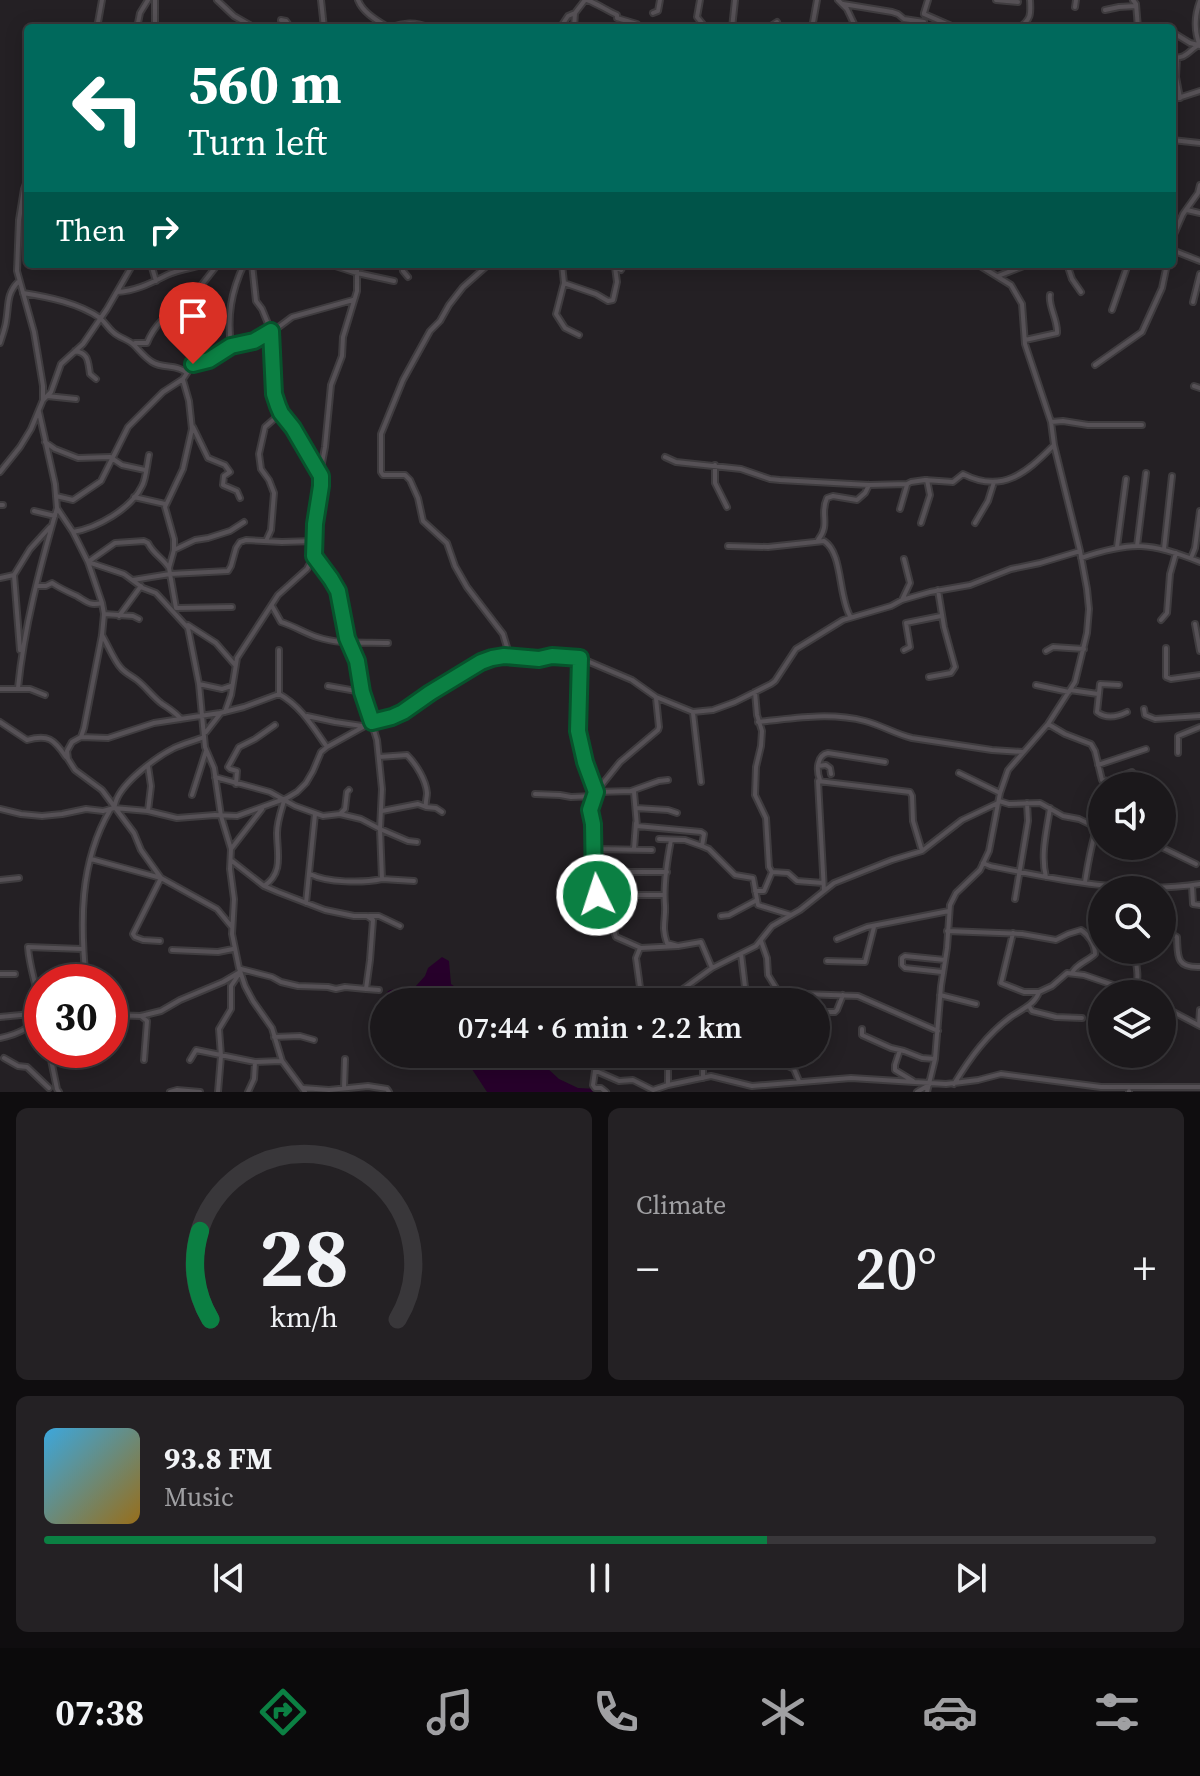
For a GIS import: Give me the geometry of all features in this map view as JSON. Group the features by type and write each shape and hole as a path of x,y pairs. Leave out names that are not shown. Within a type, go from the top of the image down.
{"street":[{"path":"98,24 102,0"},
{"path":"138,24 148,0"},
{"path":"155,0 155,24"},
{"path":"217,0 248,24"},
{"path":"321,0 324,24"},
{"path":"358,0 365,11 383,24"},
{"path":"563,24 586,0 604,4 605,9 617,18 637,24"},
{"path":"653,13 658,11 660,0"},
{"path":"700,0 697,17 703,24"},
{"path":"732,24 735,0"},
{"path":"813,24 817,0"},
{"path":"923,24 928,0"},
{"path":"996,0 1020,1"},
{"path":"1023,24 1031,15 1030,0"},
{"path":"1075,7 1076,0"},
{"path":"1133,0 1138,24"},
{"path":"1200,1 1195,21 1200,45"},
{"path":"840,2 892,12 920,24"},
{"path":"840,2 854,24"},
{"path":"1105,10 1136,6"},
{"path":"574,24 575,13"},
{"path":"924,14 947,24"},
{"path":"281,20 288,24"},
{"path":"1176,34 1200,45"},
{"path":"1176,58 1189,55 1200,45"},
{"path":"1176,77 1180,98"},
{"path":"1176,99 1200,91"},
{"path":"1176,140 1200,143"},
{"path":"1176,228 1200,185"},
{"path":"24,189 17,271 34,332 45,398"},
{"path":"1187,210 1200,213"},
{"path":"1176,252 1200,261"},
{"path":"0,472 31,429 45,398 51,392 61,364 83,344 131,268"},
{"path":"152,268 156,281"},
{"path":"117,292 135,290 169,274 191,268"},
{"path":"56,496 70,500 101,481 128,427 163,392 183,379 193,364 200,323 200,287 215,268"},
{"path":"231,346 228,324 230,302 243,268"},
{"path":"252,268 256,301 271,331 274,394 281,413 321,476"},
{"path":"341,268 394,281"},
{"path":"84,964 83,898 98,835 115,800 148,765 175,748 204,736 223,712 231,695 240,652 282,590 307,569 314,556 331,385 342,356 357,268"},
{"path":"403,268 408,277"},
{"path":"485,268 456,295 430,331 403,380 381,434 381,472 383,475 405,475 410,480 420,503 423,521 447,543 467,587 503,634 510,657"},
{"path":"562,268 564,283 556,314 565,328 579,335"},
{"path":"564,283 612,300 615,295 615,268"},
{"path":"927,1092 935,1059 949,911 956,893 976,875 991,844 1000,793 1008,770 1048,724 1077,676 1089,609 1080,551 1051,422 1025,340 1024,314 1018,294 1011,285 983,268"},
{"path":"996,276 1020,268"},
{"path":"1068,268 1081,292"},
{"path":"1112,310 1127,268"},
{"path":"1095,365 1145,328 1163,285 1166,268"},
{"path":"1193,302 1200,274"},
{"path":"0,343 9,294 19,281"},
{"path":"23,293 84,309 155,363 181,367 187,373"},
{"path":"1025,340 1057,333 1050,295"},
{"path":"193,364 209,360 231,346 254,341 292,317 354,299"},
{"path":"132,343 147,343 155,327 169,314 183,308 199,310"},
{"path":"75,351 87,356 90,374 96,379"},
{"path":"170,571 173,534 165,504 183,469 192,425 183,379"},
{"path":"45,398 76,399"},
{"path":"18,688 21,656 36,586 57,508 39,412"},
{"path":"266,541 271,530 274,493 261,469 259,454 265,427 281,413"},
{"path":"1051,422 1142,425"},
{"path":"192,425 208,458 225,465 230,472 223,478 223,485 237,491 240,498"},
{"path":"45,442 78,458 108,457 122,465 145,470"},
{"path":"665,457 676,462 750,471 780,480 907,484 915,480 953,482 963,474 994,482 1017,477 1054,445"},
{"path":"73,532 104,521 134,497 143,485 149,455"},
{"path":"715,465 715,483 727,507"},
{"path":"1137,546 1146,473"},
{"path":"1164,549 1172,476"},
{"path":"1117,547 1126,479"},
{"path":"921,523 930,495 927,480"},
{"path":"975,523 988,501 994,482"},
{"path":"900,509 907,484"},
{"path":"818,540 825,528 823,509 827,498 857,500 863,497 869,485"},
{"path":"134,497 165,504"},
{"path":"57,508 88,562 104,614 81,737"},
{"path":"34,511 55,516"},
{"path":"1191,558 1200,511"},
{"path":"174,550 195,540 230,531 244,522"},
{"path":"21,656 14,575 30,549 52,525"},
{"path":"132,580 143,580 170,571 228,571 236,548 246,540 314,541"},
{"path":"728,546 768,547 824,541 833,548 837,557 841,592 848,616 852,617"},
{"path":"88,562 115,543 148,543 170,571 174,588 173,608"},
{"path":"1081,558 1117,547 1150,546 1200,562"},
{"path":"0,809 42,816 86,809 112,809 148,811 177,818 237,816 292,796 306,783 327,747 372,722 403,712 481,662 494,657 580,658 632,680 656,697 693,712 713,710 775,681 796,649 837,623 902,600 970,585 1011,569 1080,551"},
{"path":"1161,620 1167,613 1170,574 1176,553"},
{"path":"314,556 338,591 377,740 382,811 382,879"},
{"path":"902,600 910,583 904,559"},
{"path":"88,562 124,574 156,593 173,608 190,634 206,751 214,768 221,816 231,849 234,949 249,994 272,1028 282,1061 304,1090 368,1086 389,1092"},
{"path":"0,578 14,575"},
{"path":"36,586 52,583 89,604 102,603"},
{"path":"119,616 141,586"},
{"path":"929,677 951,673 955,667 941,616 938,590"},
{"path":"173,608 232,607"},
{"path":"272,609 280,621 328,640 388,643"},
{"path":"104,614 139,619"},
{"path":"904,650 910,647 906,623 941,616"},
{"path":"185,623 216,643 235,665"},
{"path":"1195,624 1200,651"},
{"path":"102,635 119,666 181,719"},
{"path":"1046,651 1053,647 1084,649"},
{"path":"1166,648 1166,677 1200,675"},
{"path":"279,650 279,694"},
{"path":"580,658 578,731 596,794"},
{"path":"199,684 222,689 232,686"},
{"path":"1119,685 1100,684 1098,713 1116,717 1127,712"},
{"path":"1036,685 1098,694"},
{"path":"328,686 362,692"},
{"path":"0,689 30,689 45,695"},
{"path":"755,692 762,731 755,795 766,818 768,860 772,872 767,888 755,891"},
{"path":"68,759 69,746 81,737 108,738 145,725 223,712 279,694 290,700 305,716 327,747"},
{"path":"231,695 238,708"},
{"path":"656,697 658,730 620,762 596,794 590,810 597,895 664,895"},
{"path":"1144,709 1145,715 1155,719 1200,716"},
{"path":"693,712 701,782"},
{"path":"305,716 364,726"},
{"path":"758,722 828,716 850,718 912,738 1024,752"},
{"path":"0,722 27,740 44,736 50,738 75,770 102,790 112,809 134,833 141,850 161,878"},
{"path":"1048,724 1091,744 1100,772"},
{"path":"236,784 237,771 228,767 236,750 275,725"},
{"path":"1178,753 1178,736 1200,727"},
{"path":"1098,765 1146,749"},
{"path":"192,795 206,751"},
{"path":"821,781 818,766 821,757 828,753 885,762"},
{"path":"379,757 404,754 409,757 420,772 427,793 426,807"},
{"path":"148,765 151,786 148,811"},
{"path":"818,766 826,765 831,774"},
{"path":"959,773 1000,793"},
{"path":"215,777 270,792 315,813 361,819 408,841 417,842"},
{"path":"535,794 571,797 631,791 668,780"},
{"path":"824,891 818,781 910,792 913,821 922,851"},
{"path":"340,814 345,809 349,790"},
{"path":"631,791 634,792 636,808 634,849"},
{"path":"264,886 275,876 279,853 277,832 283,800"},
{"path":"685,988 712,968 756,946 772,926 842,879 922,851 962,820 998,802 1040,803 1063,816 1088,823"},
{"path":"1015,899 1028,821 1027,803"},
{"path":"382,811 418,804 442,812"},
{"path":"231,849 263,807"},
{"path":"1046,877 1045,844 1050,807"},
{"path":"636,808 677,813"},
{"path":"306,903 315,813"},
{"path":"636,823 639,826 677,828 704,834 702,846"},
{"path":"677,828 667,872 663,923 667,943 678,946"},
{"path":"659,839 685,840 709,849 735,875 753,878 758,905 791,915"},
{"path":"594,849 652,850"},
{"path":"1176,854 1196,864"},
{"path":"91,859 161,878 217,909 231,926"},
{"path":"1085,882 1089,860"},
{"path":"232,861 264,886 306,903 354,916 379,916 400,926"},
{"path":"983,863 1088,883"},
{"path":"594,872 667,872"},
{"path":"615,872 615,936 640,948 701,942 712,968"},
{"path":"772,872 788,873 797,881 823,883"},
{"path":"310,874 348,881 414,881"},
{"path":"0,880 19,878"},
{"path":"160,941 137,939 133,934 161,878"},
{"path":"1176,888 1200,884"},
{"path":"1192,886 1193,904 1200,905"},
{"path":"721,916 757,900"},
{"path":"837,939 863,929 949,911"},
{"path":"366,989 373,920 367,916"},
{"path":"827,961 865,962 874,927"},
{"path":"947,931 1013,933 1054,940 1081,930 1087,934 1095,954 1072,973"},
{"path":"1013,933 1001,983 1024,992 1039,992 1067,973 1099,980"},
{"path":"761,941 767,958 767,971 775,988"},
{"path":"31,964 28,948 83,950"},
{"path":"640,948 636,958 640,988"},
{"path":"172,950 218,952 234,949"},
{"path":"741,954 745,988"},
{"path":"1176,954 1195,968 1200,967"},
{"path":"943,972 905,968 902,958 945,960"},
{"path":"218,1092 221,1056 219,1029 231,1009 231,986 239,970"},
{"path":"128,1016 161,1011 223,982 239,970 298,986 370,989"},
{"path":"0,974 15,974"},
{"path":"954,1084 990,1035 1036,1001 1039,992"},
{"path":"830,995 858,996 938,1031"},
{"path":"830,1011 836,1011 843,995"},
{"path":"940,995 976,1004"},
{"path":"1029,1006 1032,1011 1056,1017 1082,1018"},
{"path":"1176,1014 1199,1026 1200,1010"},
{"path":"0,1017 24,1015"},
{"path":"141,1016 147,1021 144,1060"},
{"path":"862,1029 862,1035 887,1046 926,1060 935,1059"},
{"path":"0,1038 24,1030"},
{"path":"274,1037 300,1036 314,1040"},
{"path":"190,1060 196,1050 255,1062 282,1061"},
{"path":"900,1050 895,1070 913,1081"},
{"path":"4,1058 27,1067 49,1088"},
{"path":"344,1088 345,1059"},
{"path":"248,1092 254,1079 255,1062"},
{"path":"53,1068 57,1091"},
{"path":"668,1068 668,1085"},
{"path":"703,1068 703,1078"},
{"path":"792,1068 799,1082"},
{"path":"606,1092 594,1087 596,1071 615,1080 633,1080 651,1089 711,1076 752,1086 851,1078 954,1084 1001,1074 1128,1091 1157,1090 1164,1086 1200,1087"},
{"path":"917,1092 930,1084"},
{"path":"170,1092 200,1092"}],"shaded area":[{"path":"442,957 449,961 451,984 457,988 407,988 415,987 428,968"},
{"path":"471,1068 547,1068 559,1079 578,1088 598,1089 592,1092 487,1092"}],"route":[{"path":"193,364 209,360 231,346 254,341 271,331 274,394 278,406 321,476 314,556 338,591 347,638 357,661 362,692 372,722 403,712 492,658 580,658 578,731 596,792 590,810 597,895"}]}
